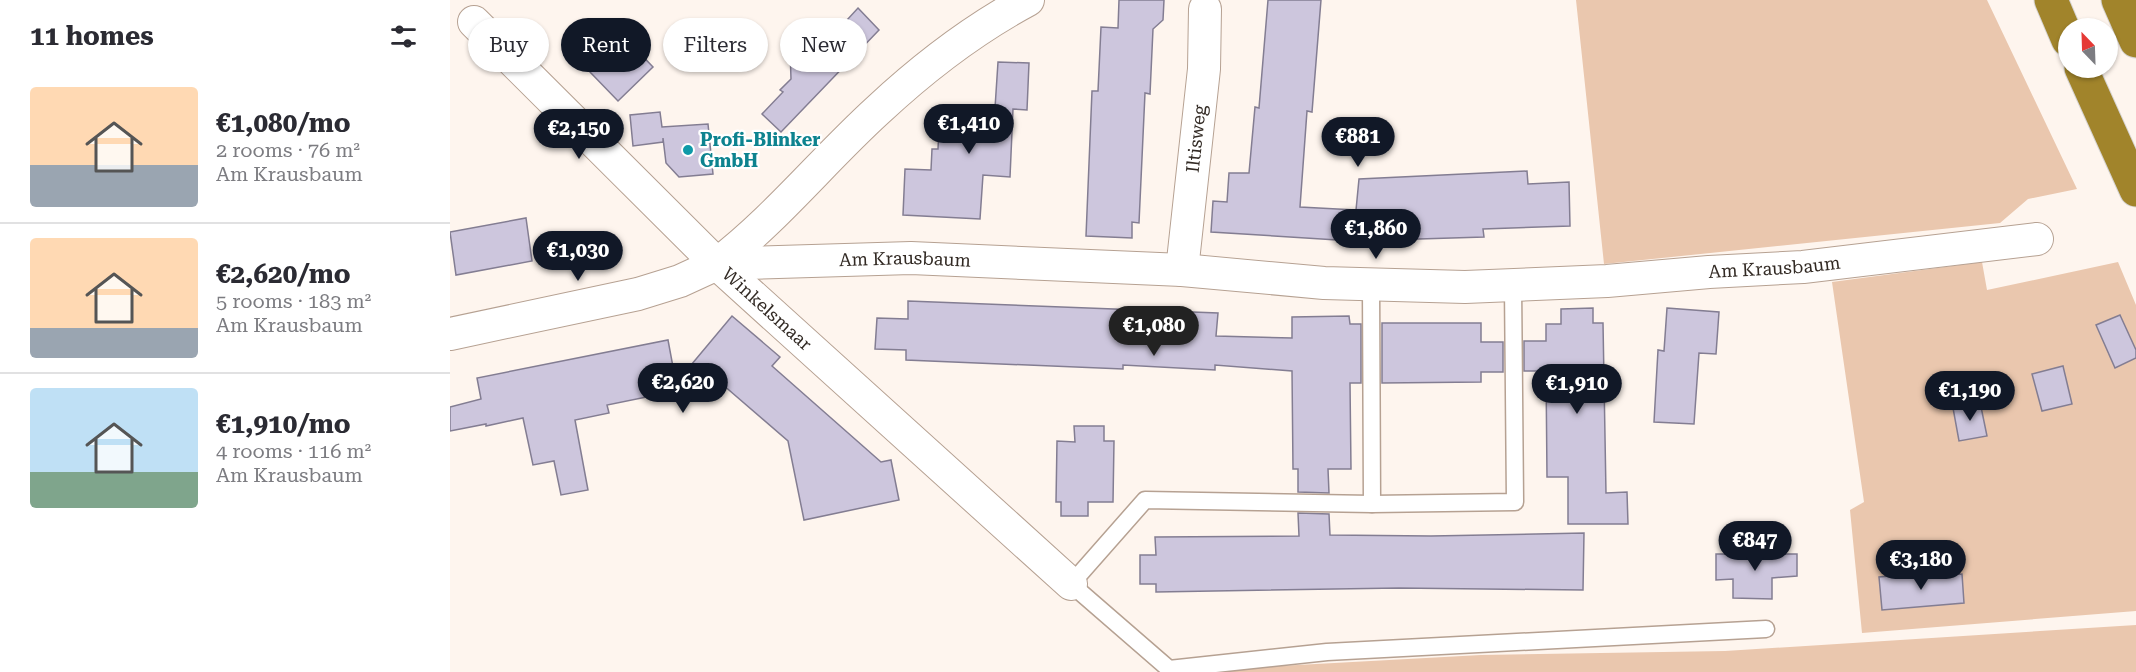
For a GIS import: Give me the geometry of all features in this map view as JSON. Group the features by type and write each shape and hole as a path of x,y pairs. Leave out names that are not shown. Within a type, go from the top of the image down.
{"highway":[{"path":"2051,0 2059,18"},
{"path":"2118,0 2136,41"},
{"path":"2086,78 2136,190"}],"street":[{"path":"717,264 746,242 879,109 954,46 1028,0"},
{"name":"Iltisweg","path":"1182,270 1204,69 1205,9"},
{"name":"Winkelsmaar","path":"524,72 717,264 1071,584"},
{"name":"Am Krausbaum","path":"450,334 638,294 680,281 717,264 911,258 1182,270 1324,283 1465,287 1607,281 1803,267 2037,239"}],"lane":[{"path":"1371,285 1372,504"},
{"path":"1513,285 1515,502 1372,504 1145,500 1071,584 1169,669 1327,652 1766,629"}],"shaded area":[{"path":"1576,0 1987,0 2077,189 2028,199 2000,223 1604,264"},
{"path":"1982,262 1987,290 2118,262 2136,305 2136,611 1862,633 1850,510 1864,502 1832,282"},
{"path":"2136,625 2136,672 1223,672 1224,669 1481,655 1725,651"}],"building":[{"path":"1119,0 1164,0 1163,20 1153,29 1150,94 1145,93 1139,223 1132,222 1132,238 1086,236 1092,91 1098,91 1101,27 1118,28"},
{"path":"1268,0 1321,0 1312,112 1307,111 1300,207 1356,210 1359,179 1527,171 1528,184 1569,182 1570,226 1483,229 1484,237 1353,241 1211,232 1213,201 1227,202 1229,173 1249,173 1255,107 1259,108"},
{"path":"858,8 879,30 867,42 867,18 849,18"},
{"path":"998,62 1029,63 1027,110 1013,109 1010,177 983,175 980,219 903,215 905,169 931,170 932,149 938,149 939,127 982,129 983,108 995,108"},
{"path":"590,72 648,72 618,101"},
{"path":"791,72 839,72 781,132 762,114 783,92 780,90 791,79"},
{"name":"Profi-Blinker GmbH","path":"660,112 662,127 708,124 713,174 679,177 666,163 663,138 663,142 633,146 630,115"},
{"path":"526,218 532,261 456,275 450,232"},
{"path":"908,301 1218,313 1216,336 1292,338 1292,317 1349,316 1350,324 1361,324 1361,383 1350,383 1351,469 1328,469 1329,493 1298,492 1298,469 1293,469 1292,371 1215,365 1215,370 1123,365 1123,369 906,360 906,350 875,349 877,318 908,319"},
{"path":"1593,308 1593,323 1603,323 1606,493 1627,492 1628,524 1568,524 1568,477 1547,477 1546,371 1524,371 1524,341 1546,341 1546,324 1561,324 1561,309"},
{"path":"1667,308 1719,312 1716,354 1699,353 1694,424 1654,422 1658,350 1664,351"},
{"path":"2120,315 2136,350 2136,358 2115,368 2096,325"},
{"path":"732,316 780,357 772,366 881,462 891,460 899,500 804,520 788,441 715,378 710,384 607,405 609,413 575,420 588,490 561,495 554,461 533,465 523,418 450,431 450,407 481,399 477,378 668,340 676,383"},
{"path":"1382,323 1481,323 1481,342 1503,342 1503,372 1481,372 1481,382 1382,383"},
{"path":"2063,366 2072,404 2042,411 2032,374"},
{"path":"1980,402 1987,436 1959,441 1953,408"},
{"path":"1074,426 1104,426 1104,441 1114,441 1113,502 1088,502 1088,516 1061,516 1061,502 1056,502 1057,441 1075,442"},
{"path":"1298,513 1329,514 1330,535 1584,533 1583,590 1399,588 1156,592 1156,584 1140,584 1140,555 1156,555 1155,537 1299,536"},
{"path":"1716,554 1797,554 1797,576 1772,578 1772,599 1733,598 1733,579 1716,580"},
{"path":"1912,574 1912,577 1962,574 1964,603 1882,610 1879,577"}],"place":[{"name":"Profi-Blinker GmbH","path":"688,150"}]}
